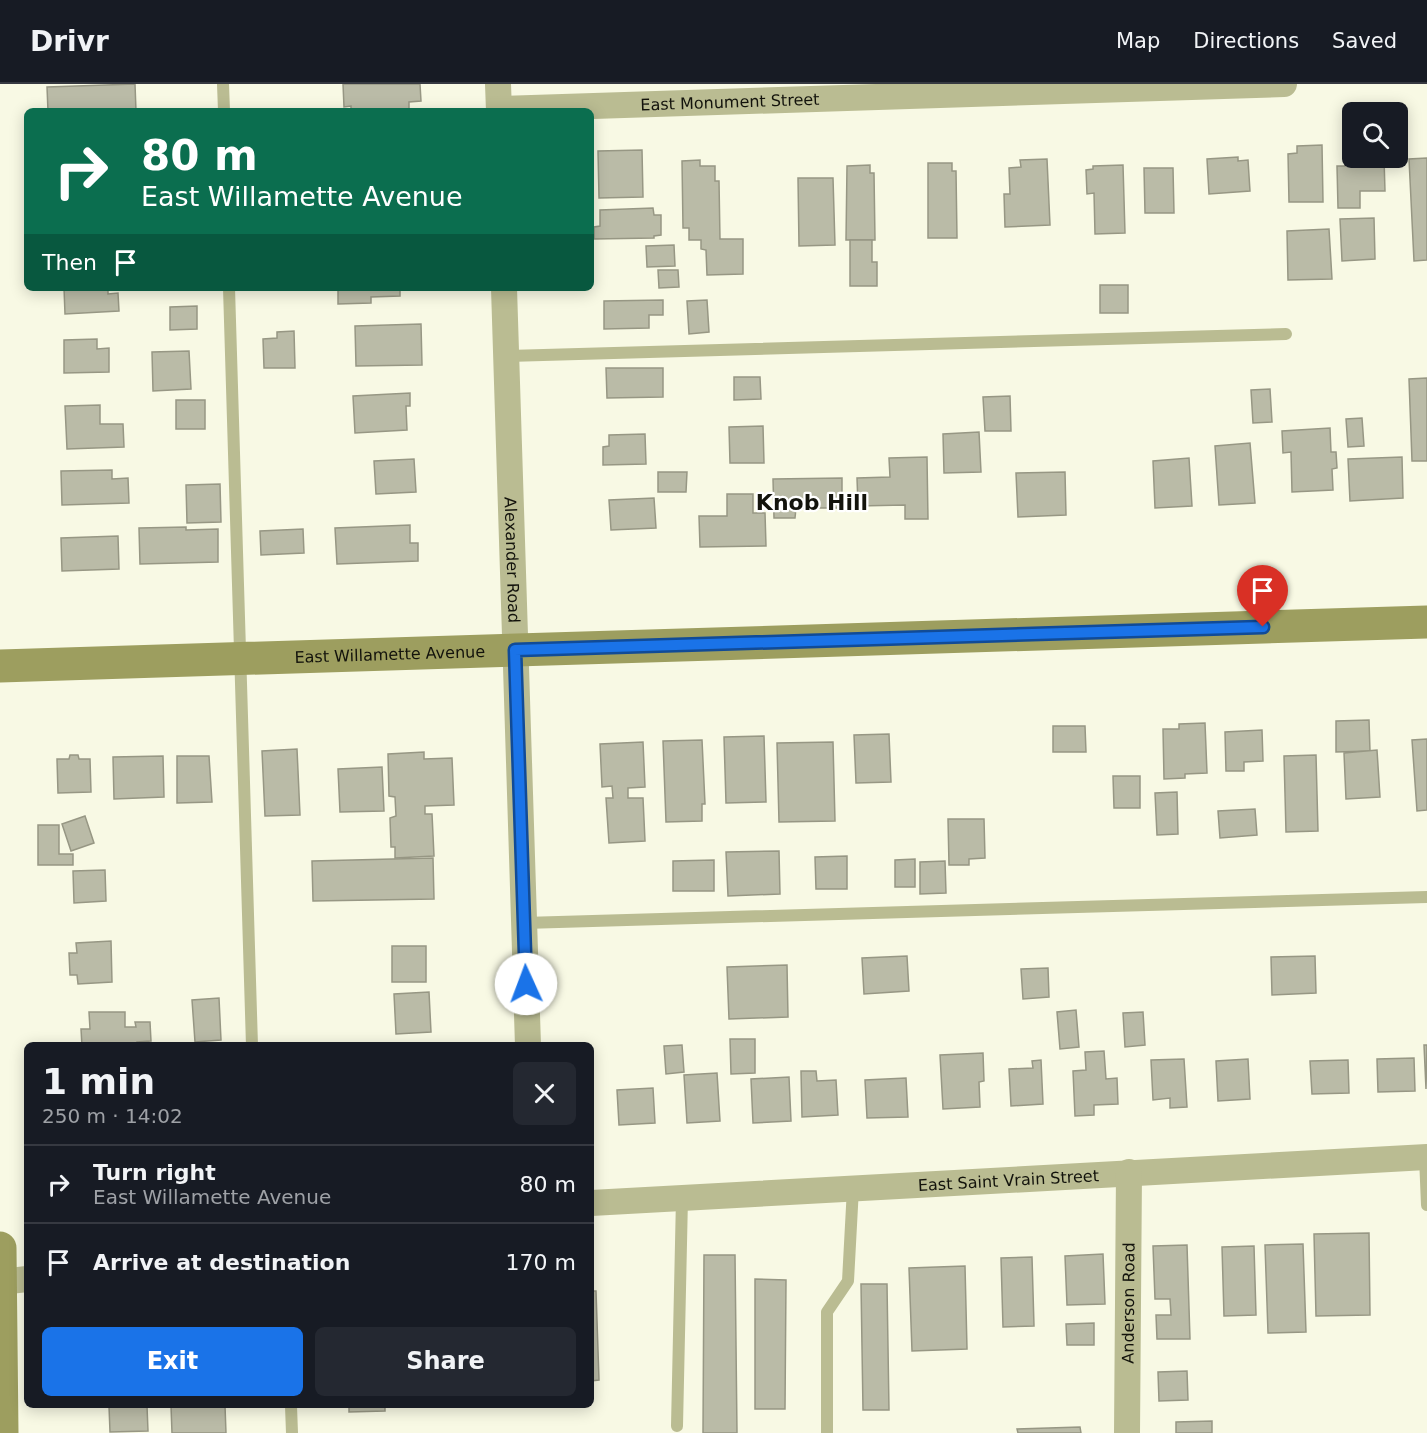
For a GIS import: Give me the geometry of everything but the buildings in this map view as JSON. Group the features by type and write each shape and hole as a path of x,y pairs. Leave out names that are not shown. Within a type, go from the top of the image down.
{"street":[{"name":"East Monument Street","path":"498,101 892,90 1284,84"},
{"name":"Alexander Road","path":"504,291 528,1042"},
{"name":"East Willamette Avenue","path":"0,666 1427,622"},
{"name":"East Saint Vrain Street","path":"594,1203 1426,1157"},
{"name":"Anderson Road","path":"1127,1433 1129,1172"},
{"path":"0,1248 9,1281 2,1433"}],"lane":[{"path":"223,84 224,108"},
{"path":"229,291 252,1042"},
{"path":"506,356 1286,334"},
{"path":"524,923 1427,897"},
{"path":"1426,1157 1427,1205"},
{"path":"827,1433 827,1312 848,1281 853,1188"},
{"path":"677,1426 682,1198"},
{"path":"291,1408 292,1433"}],"district":[{"name":"Knob Hill","path":"812,502"}],"route":[{"path":"526,984 515,650 1263,627"}]}
